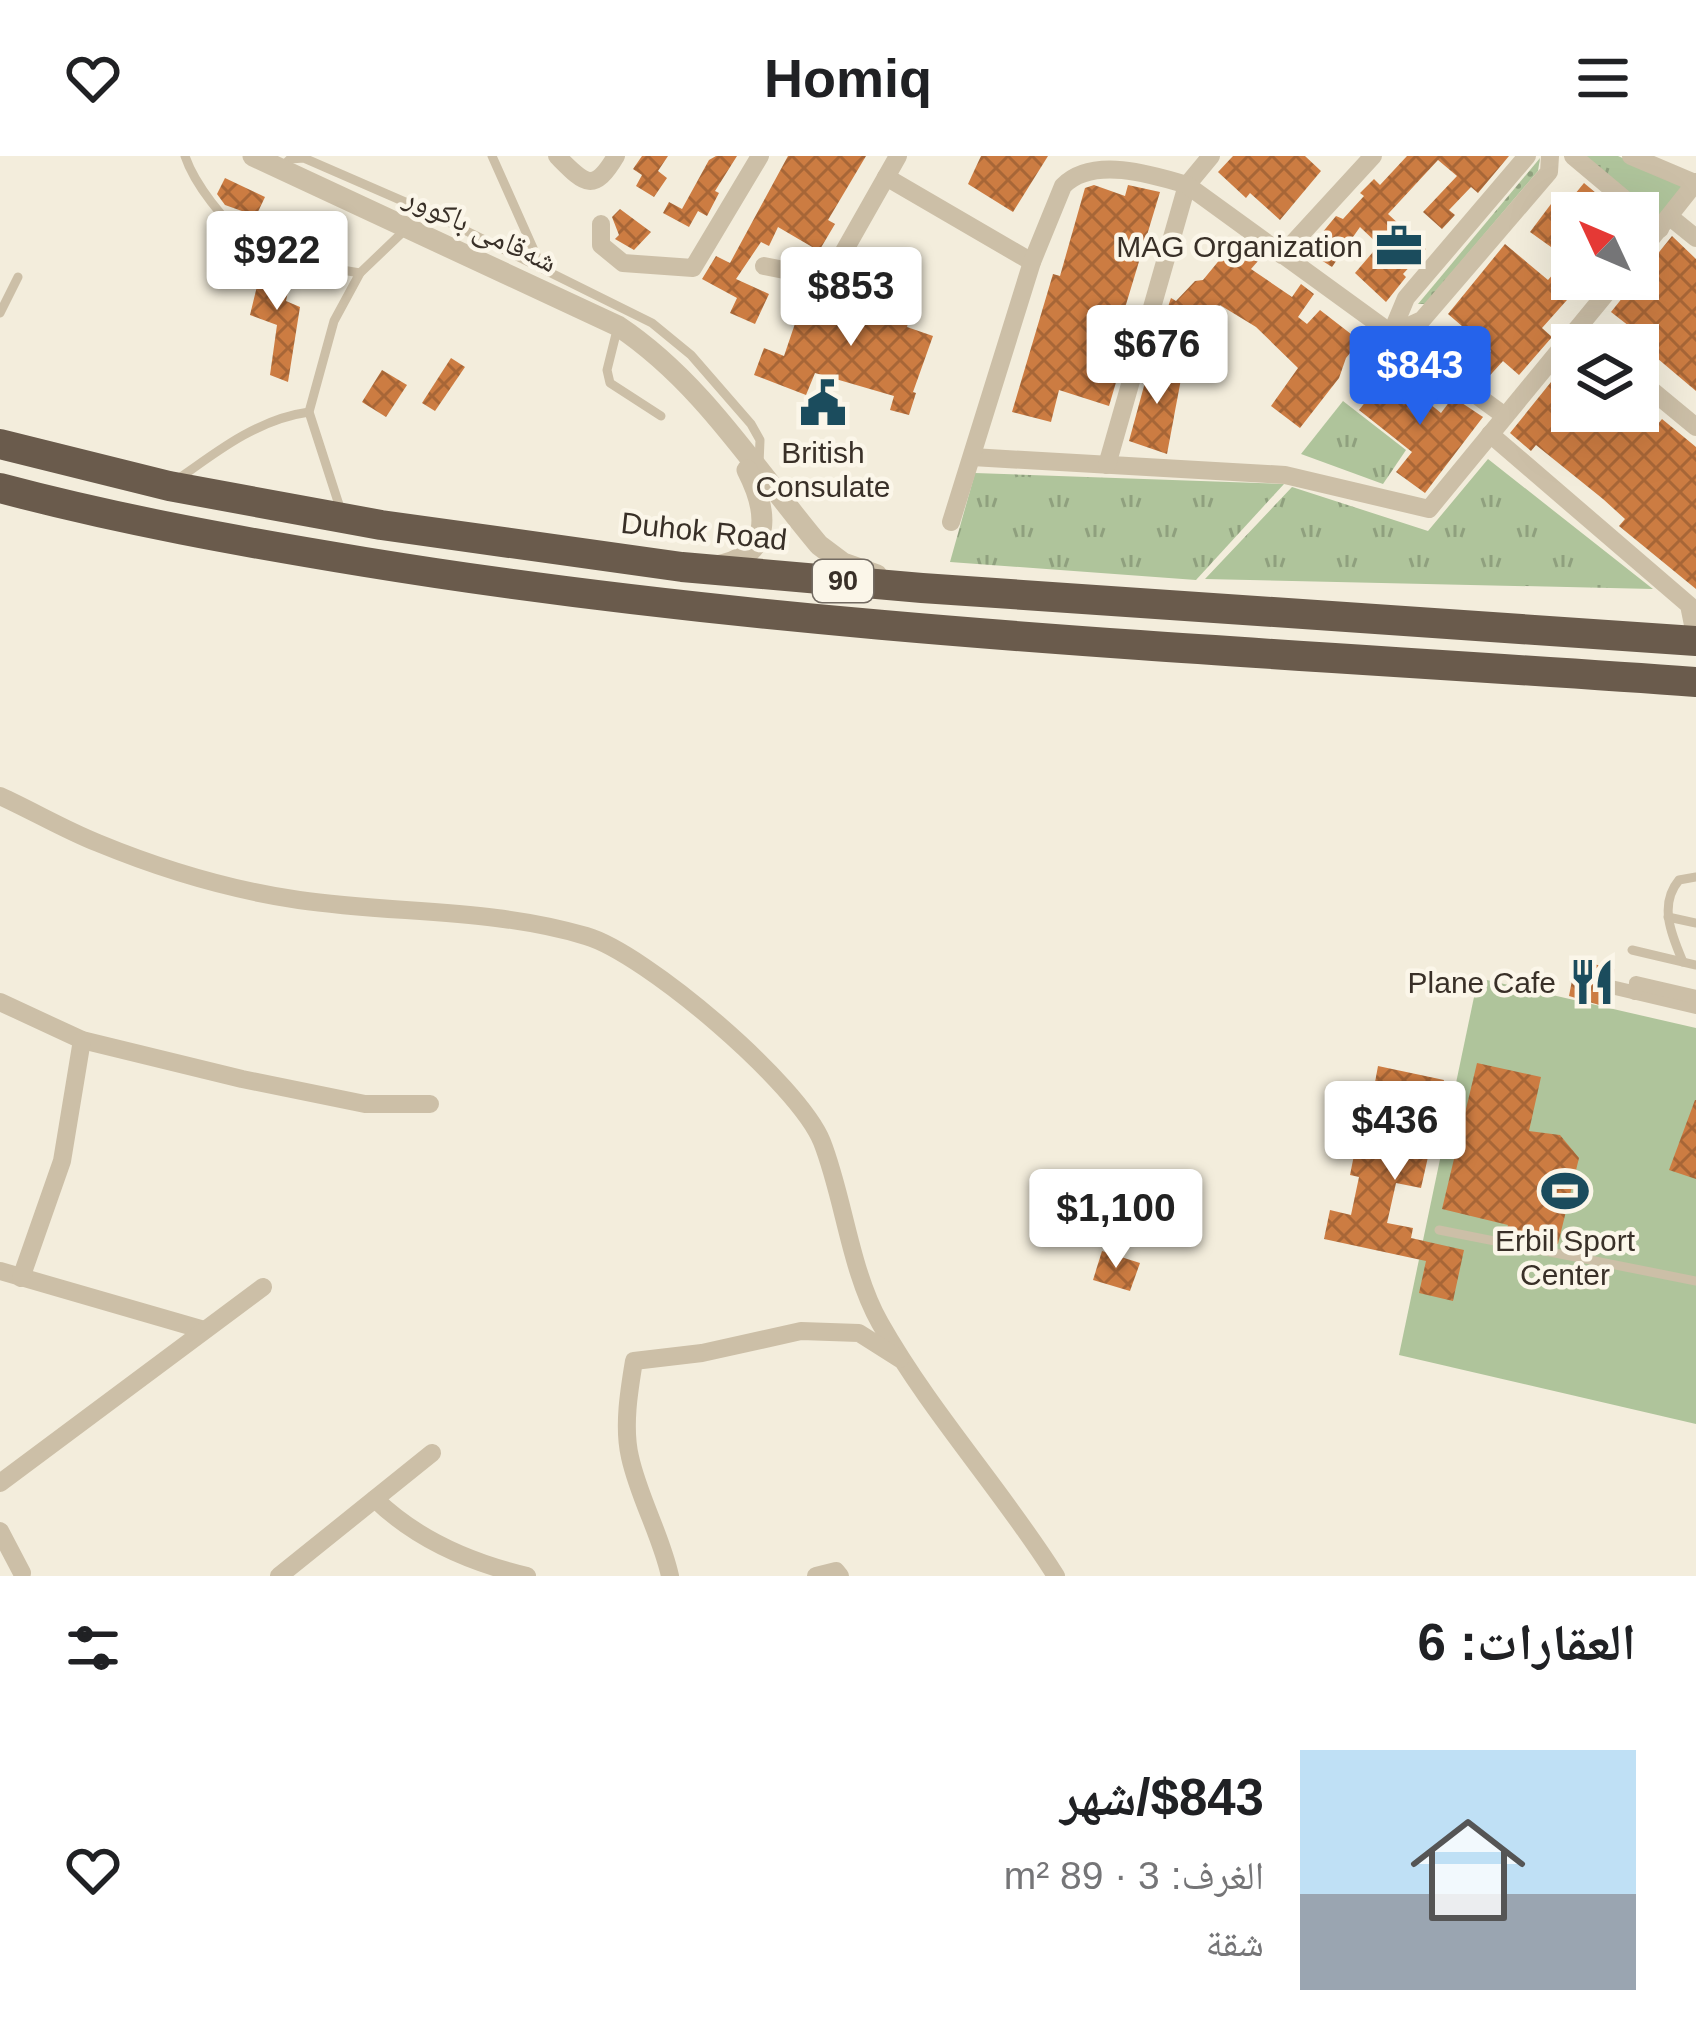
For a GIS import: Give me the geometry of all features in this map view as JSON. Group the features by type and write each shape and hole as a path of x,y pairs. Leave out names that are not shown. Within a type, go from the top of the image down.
{"highway":[{"name":"Duhok Road","path":"0,444 169,486 343,518 682,567 1696,641"},
{"name":"90","path":"0,488 252,543 584,595 1001,634 1696,682"},
{"path":"1626,677 1629,638"}],"street":[{"name":"شەقامی باکوور","path":"253,156 618,326 679,374 724,427"},
{"path":"557,156 587,182 603,177 616,156"},
{"path":"601,224 601,245 622,262 693,268 760,156"},
{"path":"830,276 898,156"},
{"path":"1106,465 1186,185 1211,156"},
{"path":"1282,255 1373,156"},
{"path":"1391,334 1406,298 1526,156"},
{"path":"1391,334 1422,320 1549,172 1550,156"},
{"path":"1573,156 1665,223 1696,238"},
{"path":"1631,156 1695,182 1659,230"},
{"path":"951,522 1032,262 1057,198 1072,176 1105,170 1146,172 1186,185 1505,416"},
{"path":"886,177 1032,262"},
{"path":"764,266 885,290"},
{"path":"1580,324 1600,300"},
{"path":"972,457 1285,475 1429,509 1551,360"},
{"path":"1659,397 1696,427"},
{"path":"724,427 830,555 856,570 922,588"},
{"path":"682,567 736,561 754,545 762,528 760,497 724,427"},
{"path":"1490,434 1689,605 1696,641"},
{"path":"0,796 98,843 213,882 297,900 510,917 592,938 679,991 774,1075 821,1138 876,1317 922,1394 1056,1576"},
{"path":"1635,992 1636,983 1696,997"},
{"path":"1611,987 1696,1006"},
{"path":"0,1002 82,1040 365,1104 430,1104"},
{"path":"21,1278 62,1161 82,1040"},
{"path":"0,1271 204,1330"},
{"path":"0,1483 263,1287"},
{"path":"670,1576 629,1456 628,1400 634,1361 701,1353 801,1330 859,1333 903,1361"},
{"path":"279,1576 432,1453"},
{"path":"375,1499 425,1538 492,1568 527,1576"},
{"path":"0,1531 22,1573"},
{"path":"816,1576 836,1571 839,1576"}],"lane":[{"path":"184,156 226,218 250,242 331,269 360,273"},
{"path":"492,156 542,268"},
{"path":"281,169 290,159 304,158 631,310 691,355 757,431 762,450 758,469"},
{"path":"343,518 309,412 334,321 360,273 407,228"},
{"path":"0,313 18,277"},
{"path":"618,326 607,370 610,382 661,416"},
{"path":"169,486 242,435 285,415 309,412"},
{"path":"1683,962 1668,917 1672,889 1679,880 1696,877"},
{"path":"1668,917 1696,923"},
{"path":"1632,950 1696,965"},
{"path":"1439,1230 1696,1282"}],"green space":[{"path":"1579,156 1618,156 1687,186 1659,221 1659,192 1622,192"},
{"path":"1540,158 1538,171 1425,304 1418,304"},
{"path":"1343,401 1406,450 1383,484 1301,454"},
{"path":"1488,459 1653,589 1205,579 1292,487 1428,531"},
{"path":"975,473 1284,484 1196,580 950,562"},
{"name":"Erbil Sport Center","path":"1478,978 1696,1028 1696,1424 1399,1355"}],"building":[{"path":"642,156 668,156 658,171 667,178 654,197 636,186 642,175 633,169"},
{"path":"737,156 715,191 719,193 707,216 698,211 689,227 663,213 669,202 682,209 709,160"},
{"path":"788,156 866,156 828,220 835,224 819,251 778,227 769,246 761,242 736,279 769,294 755,324 730,313 737,298 702,279 716,256 730,263"},
{"path":"981,156 1048,156 1013,212 968,184"},
{"path":"1233,156 1305,156 1321,171 1280,220 1218,172"},
{"path":"1407,156 1509,156 1478,193 1471,187 1449,210 1455,215 1442,229 1423,212 1457,176 1438,160 1388,214 1426,249 1386,302 1355,273 1379,245 1360,227 1332,267 1307,251 1336,216 1343,219 1374,179 1380,185"},
{"path":"225,178 265,197 256,216 225,205 217,194"},
{"path":"1094,185 1125,196 1128,185 1160,192 1118,331 1130,335 1109,406 1059,390 1051,422 1012,412 1053,274 1060,276 1085,188"},
{"path":"1551,204 1551,247 1530,232"},
{"path":"620,209 651,232 634,250 615,239 619,235 612,217"},
{"path":"1672,236 1696,259 1696,391 1659,360 1659,324 1626,324 1611,312 1621,300 1659,300 1659,252"},
{"path":"1235,241 1258,261 1251,269 1292,297 1301,284 1314,294 1298,317 1307,324 1320,310 1360,341 1346,358 1339,378 1300,428 1271,406 1298,368 1256,327 1220,305 1194,340 1187,337 1176,353 1165,345 1174,332 1161,327 1171,298 1176,301 1195,281 1203,280"},
{"path":"1505,244 1548,280 1551,276 1551,300 1567,300 1542,328 1551,338 1519,375 1503,361 1483,383 1471,373 1491,351 1448,314"},
{"path":"264,258 293,267 286,301 300,307 288,382 270,375 277,325 250,315"},
{"path":"828,292 912,309 907,327 933,336 909,415 890,410 894,396 815,373 806,395 754,375 764,348 784,356 804,297 824,303"},
{"path":"451,358 465,367 435,411 422,403"},
{"path":"1163,359 1178,367 1181,379 1167,454 1129,441 1150,364"},
{"path":"382,370 407,385 386,417 362,402"},
{"path":"1390,371 1441,413 1453,397 1483,417 1425,493 1396,472 1412,452 1359,410"},
{"path":"1551,382 1551,432 1659,432 1662,419 1696,447 1696,589 1619,526 1625,519 1603,499 1536,445 1531,451 1510,433"},
{"name":"Plane Cafe","path":"1576,960 1615,969 1614,976 1600,986 1609,998 1606,1007 1569,996"},
{"path":"1477,1063 1541,1077 1529,1131 1560,1135 1579,1158 1558,1244 1506,1232 1508,1225 1442,1209"},
{"path":"1378,1066 1444,1080 1439,1106 1411,1100 1402,1142 1430,1148 1421,1188 1396,1183 1387,1223 1413,1228 1411,1238 1464,1250 1453,1301 1419,1293 1426,1261 1324,1239 1330,1210 1351,1215 1359,1177 1350,1175 1359,1130 1369,1132 1378,1094 1373,1093"},
{"path":"1696,1100 1696,1179 1669,1170"},
{"path":"1102,1251 1140,1263 1130,1291 1093,1280"}],"place":[{"name":"MAG Organization","path":"1399,246"},
{"name":"British Consulate","path":"823,403"},
{"name":"Plane Cafe","path":"1592,982"},
{"name":"Erbil Sport Center","path":"1565,1191"}]}
